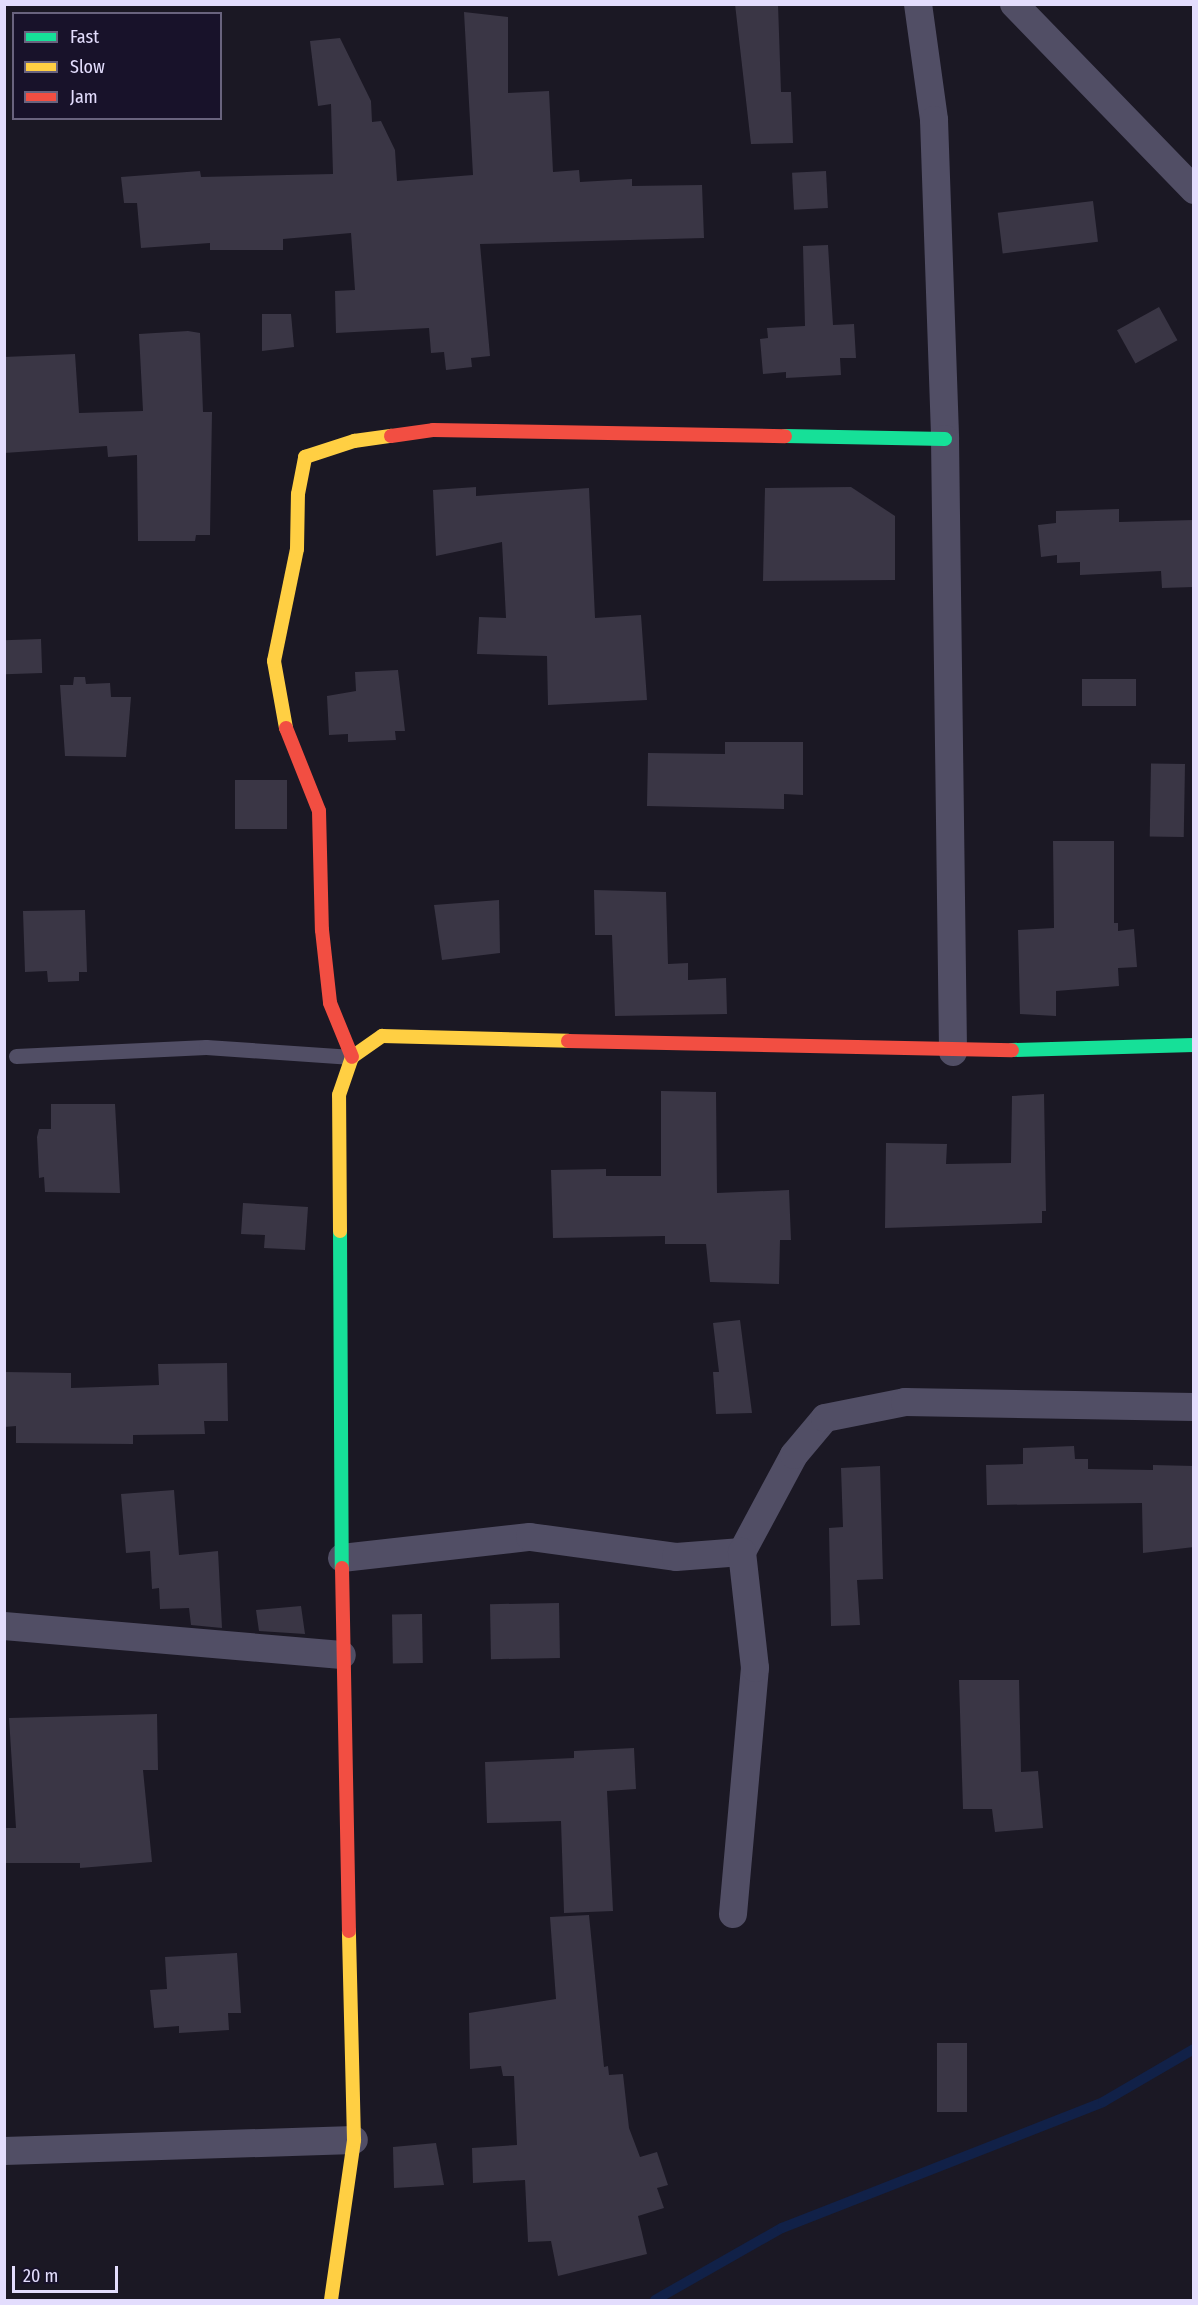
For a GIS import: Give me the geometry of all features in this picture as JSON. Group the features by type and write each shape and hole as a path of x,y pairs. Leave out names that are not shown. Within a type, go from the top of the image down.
{"street":[{"path":"918,4 934,120 945,439 953,1052"},
{"path":"1014,4 1194,190"},
{"path":"352,1058 330,1003 322,930 319,811 283,721 274,661 297,549 298,494 305,457 354,441 433,430 945,439"},
{"path":"331,2301 354,2140 342,1655 339,1095 352,1058 382,1036 953,1052 1194,1045"},
{"path":"733,1914 755,1668 742,1552 794,1455 825,1418 905,1402 1194,1407"},
{"path":"342,1558 530,1536 676,1557 742,1552"},
{"path":"4,1626 342,1655"},
{"path":"4,2151 354,2140"}],"lane":[{"path":"16,1056 207,1047 352,1058"}],"building":[{"path":"735,4 778,4 781,92 791,92 793,143 751,144"},
{"path":"464,12 508,17 508,93 549,91 553,172 579,170 580,182 632,179 632,186 702,185 704,238 480,244 490,356 471,358 472,367 446,370 444,352 431,353 429,328 336,333 335,291 355,290 351,233 283,239 283,250 210,250 210,243 141,248 137,203 124,203 121,177 200,171 201,177 333,174 331,104 318,106 310,41 340,38 371,101 372,122 381,121 395,150 397,181 473,175"},
{"path":"826,171 828,208 794,210 792,173"},
{"path":"1093,201 1098,242 1003,253 998,213"},
{"path":"828,245 833,325 854,324 856,358 840,358 841,375 786,378 786,372 763,374 760,339 768,338 767,328 805,326 803,246"},
{"path":"1159,307 1177,340 1135,364 1117,330"},
{"path":"262,314 291,314 294,347 262,351"},
{"path":"188,331 200,333 203,412 212,412 210,535 196,535 195,541 138,541 137,455 108,457 107,446 4,453 4,357 75,354 79,413 143,411 139,334"},
{"path":"476,487 476,496 589,488 595,618 641,615 647,700 548,705 547,656 477,654 479,617 506,618 502,542 436,556 433,490"},
{"path":"851,487 895,516 895,580 763,581 765,488"},
{"path":"1119,509 1119,522 1194,520 1194,587 1162,588 1161,571 1080,575 1080,562 1057,563 1057,555 1041,557 1038,525 1056,523 1056,511"},
{"path":"41,639 42,673 5,674 4,640"},
{"path":"398,670 405,731 395,731 396,740 348,742 348,734 329,735 327,696 356,691 355,672"},
{"path":"74,677 85,677 86,684 110,683 111,697 131,697 126,757 65,756 60,685 73,685"},
{"path":"1082,679 1136,679 1136,706 1082,706"},
{"path":"725,742 803,742 803,795 784,794 784,809 647,806 648,753 725,754"},
{"path":"1151,763 1185,764 1184,837 1150,836"},
{"path":"235,780 287,780 287,829 235,829"},
{"path":"1053,841 1114,841 1114,923 1118,923 1118,931 1134,929 1137,967 1118,968 1119,986 1056,991 1056,1016 1020,1014 1018,930 1054,928"},
{"path":"594,890 666,892 668,964 688,963 688,980 726,978 727,1014 615,1016 612,935 595,935"},
{"path":"499,900 500,953 442,960 434,905"},
{"path":"85,910 87,972 79,972 79,981 48,982 47,971 25,972 23,911"},
{"path":"661,1091 716,1092 717,1193 789,1190 791,1240 780,1240 779,1284 710,1282 706,1244 665,1244 665,1236 553,1238 551,1170 606,1169 606,1176 661,1176"},
{"path":"1044,1094 1046,1211 1042,1211 1042,1223 885,1228 886,1143 947,1144 946,1164 1011,1163 1012,1096"},
{"path":"51,1104 115,1104 120,1193 45,1192 44,1177 39,1178 37,1137 39,1129 51,1129"},
{"path":"243,1203 308,1207 305,1250 264,1248 265,1235 241,1234"},
{"path":"740,1320 752,1413 716,1414 713,1372 719,1372 713,1323"},
{"path":"227,1363 228,1421 204,1421 205,1434 133,1435 133,1444 16,1443 16,1426 4,1427 4,1372 71,1373 71,1388 159,1385 158,1364"},
{"path":"1074,1446 1075,1459 1088,1459 1088,1469 1153,1470 1153,1465 1194,1466 1194,1547 1143,1553 1142,1503 987,1505 986,1465 1023,1464 1023,1448"},
{"path":"880,1466 883,1579 857,1580 860,1625 831,1626 829,1528 843,1527 841,1468"},
{"path":"174,1490 179,1555 218,1551 222,1628 191,1625 189,1608 160,1609 159,1588 152,1589 150,1551 126,1553 121,1494"},
{"path":"559,1603 560,1658 491,1659 490,1604"},
{"path":"301,1606 305,1634 259,1631 256,1610"},
{"path":"422,1614 423,1663 393,1664 392,1615"},
{"path":"959,1680 1019,1680 1021,1772 1038,1771 1043,1828 995,1832 992,1809 963,1809"},
{"path":"157,1714 158,1770 143,1770 152,1862 80,1868 80,1863 6,1863 5,1828 16,1828 9,1718"},
{"path":"634,1748 636,1789 607,1791 613,1911 564,1913 561,1821 487,1823 485,1762 574,1758 574,1751"},
{"path":"589,1915 604,2067 608,2066 609,2075 623,2074 629,2128 640,2157 657,2152 668,2185 657,2188 664,2208 638,2216 647,2254 558,2276 551,2241 528,2242 525,2180 473,2183 472,2148 517,2145 514,2076 503,2076 501,2066 470,2069 469,2013 556,1999 550,1917"},
{"path":"237,1953 241,2013 228,2013 229,2030 179,2033 179,2026 154,2028 150,1990 167,1989 165,1957"},
{"path":"937,2043 967,2043 967,2112 937,2112"},
{"path":"436,2143 444,2185 394,2188 393,2147"}],"waterway":[{"path":"655,2300 782,2228 1103,2102 1194,2049"}],"traffic: fast":[{"path":"785,436 945,439"},
{"path":"1012,1050 1194,1045"},
{"path":"340,1231 342,1568"}],"traffic: slow":[{"path":"286,728 274,661 297,549 298,494 305,457 354,441 391,436"},
{"path":"340,1231 339,1095 352,1057 382,1036 568,1041"},
{"path":"331,2300 354,2140 349,1931"}],"traffic: jam":[{"path":"391,436 433,430 785,436"},
{"path":"286,728 319,811 322,930 330,1003 352,1057"},
{"path":"568,1041 1012,1050"},
{"path":"342,1568 349,1931"}]}
